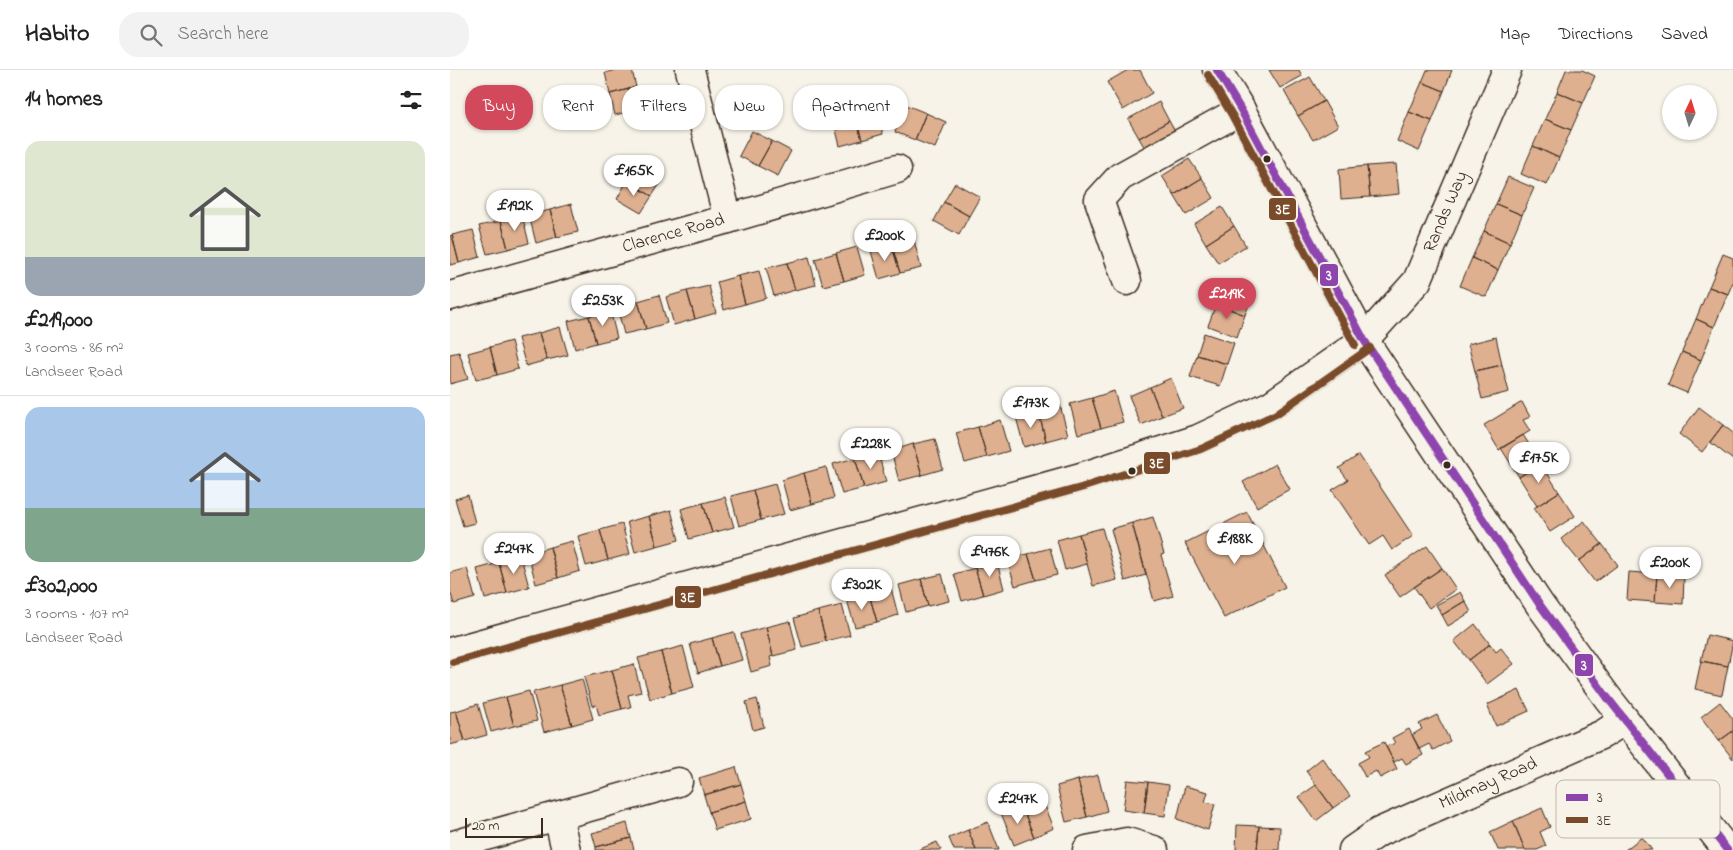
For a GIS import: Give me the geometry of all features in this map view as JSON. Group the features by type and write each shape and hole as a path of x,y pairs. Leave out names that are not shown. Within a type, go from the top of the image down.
{"street":[{"path":"690,70 728,219"},
{"path":"1217,70 1241,110 1364,340 1540,605 1672,780"},
{"name":"Rands Way","path":"450,652 1071,479 1198,440 1271,405 1364,340 1417,281 1507,70"},
{"path":"1127,281 1099,200 1120,177 1241,110"},
{"name":"Clarence Road","path":"450,296 728,219 897,169"},
{"name":"Mildmay Road","path":"1353,850 1379,832 1602,734 1625,720"},
{"path":"450,846 678,782"},
{"path":"558,816 566,850"},
{"path":"1718,838 1727,850"},
{"path":"1087,850 1127,842 1154,850"}],"building":[{"path":"615,70 632,70 636,85 622,85 622,91 612,93 612,85 608,85 605,73"},
{"path":"1128,70 1140,70 1152,93 1123,110 1107,82"},
{"path":"1269,70 1299,70 1302,76 1280,88"},
{"path":"1427,70 1452,70 1444,91 1422,82"},
{"path":"1566,70 1582,70 1595,76 1583,103 1557,92"},
{"path":"1310,77 1324,101 1298,116 1284,91"},
{"path":"1422,82 1444,91 1432,121 1409,112"},
{"path":"622,91 622,113 615,115 612,93"},
{"path":"1557,92 1583,103 1571,130 1545,119"},
{"path":"1324,101 1338,126 1313,140 1298,116"},
{"path":"1159,102 1169,121 1139,138 1128,119"},
{"path":"908,106 926,113 915,140 895,132 896,130 908,130"},
{"path":"1409,112 1432,121 1419,151 1397,141"},
{"path":"926,113 946,122 935,148 915,140"},
{"path":"1545,119 1571,130 1559,158 1533,146"},
{"path":"1169,121 1180,140 1150,157 1139,138"},
{"path":"836,130 859,130 862,140 840,146"},
{"path":"859,130 882,130 883,134 862,140"},
{"path":"752,131 772,141 758,166 739,156"},
{"path":"772,141 791,151 778,176 758,166"},
{"path":"1533,146 1559,158 1547,185 1521,174"},
{"path":"1189,159 1202,178 1174,195 1162,176"},
{"path":"638,164 663,179 652,196 627,181"},
{"path":"1396,164 1399,194 1370,197 1367,166"},
{"path":"1367,166 1370,197 1341,199 1339,169"},
{"path":"1508,177 1534,188 1522,215 1496,204"},
{"path":"1202,178 1214,198 1186,215 1174,195"},
{"path":"627,181 652,196 641,213 617,199"},
{"path":"955,183 980,197 969,216 944,202"},
{"path":"944,202 969,216 959,235 934,221"},
{"path":"571,204 578,232 557,237 550,210"},
{"path":"1496,204 1522,215 1510,243 1484,231"},
{"path":"1222,207 1234,226 1206,244 1194,224"},
{"path":"550,210 557,237 536,243 529,215"},
{"path":"522,215 529,243 508,249 501,221"},
{"path":"501,221 508,249 487,254 479,226"},
{"path":"1234,226 1246,246 1218,263 1206,244"},
{"path":"473,230 480,257 459,263 452,235"},
{"path":"1484,231 1510,243 1498,270 1472,258"},
{"path":"452,235 459,263 450,265 450,236"},
{"path":"914,240 921,268 900,273 892,246"},
{"path":"892,246 900,273 879,279 871,251"},
{"path":"857,247 865,275 844,281 836,253"},
{"path":"836,253 844,281 823,286 815,259"},
{"path":"1723,254 1733,258 1733,282 1728,294 1709,287"},
{"path":"809,257 816,285 795,290 787,263"},
{"path":"1472,258 1498,270 1486,297 1460,286"},
{"path":"787,263 795,290 774,296 766,268"},
{"path":"759,271 766,298 745,304 738,276"},
{"path":"738,276 745,304 724,310 717,282"},
{"path":"1223,283 1253,294 1245,315 1216,304"},
{"path":"709,286 716,313 695,319 687,291"},
{"path":"1709,287 1728,294 1714,327 1696,319"},
{"path":"687,291 695,319 674,325 666,297"},
{"path":"659,295 667,323 646,329 638,301"},
{"path":"638,301 646,329 624,334 617,307"},
{"path":"1216,304 1245,315 1237,337 1208,326"},
{"path":"610,310 617,338 596,343 589,316"},
{"path":"589,316 596,343 575,349 568,321"},
{"path":"1696,319 1714,327 1701,360 1682,352"},
{"path":"560,327 568,355 547,360 539,333"},
{"path":"539,333 547,360 526,366 518,338"},
{"path":"1204,333 1234,343 1227,364 1197,355"},
{"path":"1496,337 1502,365 1475,371 1468,344"},
{"path":"511,341 518,369 497,375 490,347"},
{"path":"490,347 497,375 476,380 468,353"},
{"path":"459,352 468,379 450,384 450,354"},
{"path":"1682,352 1701,360 1687,393 1668,385"},
{"path":"1197,355 1227,364 1220,386 1190,377"},
{"path":"1502,365 1509,392 1482,399 1475,371"},
{"path":"1171,378 1183,408 1162,416 1150,387"},
{"path":"1150,387 1162,416 1141,425 1129,396"},
{"path":"1114,391 1123,422 1101,428 1092,398"},
{"path":"1092,398 1101,428 1078,434 1070,404"},
{"path":"1522,402 1530,417 1523,420 1530,431 1499,450 1484,425"},
{"path":"1060,405 1068,435 1046,441 1038,410"},
{"path":"1699,407 1723,425 1702,452 1679,434"},
{"path":"1038,410 1046,441 1024,447 1016,417"},
{"path":"1000,420 1009,451 987,457 978,427"},
{"path":"1723,425 1733,433 1733,460 1710,442"},
{"path":"978,427 987,457 965,463 956,433"},
{"path":"1523,435 1541,463 1519,477 1501,448"},
{"path":"935,439 943,469 922,475 913,444"},
{"path":"913,444 922,475 899,481 891,451"},
{"path":"878,452 886,482 864,488 855,458"},
{"path":"1359,455 1413,536 1392,550 1383,536 1369,545 1332,490 1348,480 1339,468"},
{"path":"855,458 864,488 842,494 833,464"},
{"path":"1541,463 1559,492 1537,506 1519,477"},
{"path":"1275,464 1290,489 1257,507 1243,482"},
{"path":"826,467 834,498 812,504 804,473"},
{"path":"804,473 812,504 790,510 782,480"},
{"path":"775,484 784,514 761,520 753,490"},
{"path":"753,490 761,520 739,526 731,496"},
{"path":"1559,492 1575,516 1550,532 1534,508"},
{"path":"468,495 475,523 463,526 455,499"},
{"path":"725,497 734,527 712,533 703,503"},
{"path":"703,503 712,533 689,539 681,509"},
{"path":"671,510 679,540 657,546 649,516"},
{"path":"1247,512 1285,587 1224,618 1185,543"},
{"path":"649,516 657,546 635,552 627,522"},
{"path":"1153,517 1164,554 1161,555 1173,596 1154,601 1132,523"},
{"path":"1584,521 1602,544 1579,561 1561,539"},
{"path":"1132,523 1146,575 1125,581 1111,529"},
{"path":"622,524 630,554 608,560 600,530"},
{"path":"1102,528 1117,580 1093,586 1079,534"},
{"path":"600,530 608,560 586,566 578,536"},
{"path":"1079,534 1087,564 1065,570 1057,540"},
{"path":"572,541 580,571 558,578 550,547"},
{"path":"1602,544 1618,565 1595,582 1579,561"},
{"path":"1427,546 1442,568 1400,597 1385,575"},
{"path":"550,547 558,578 536,584 528,554"},
{"path":"1050,548 1057,575 1036,580 1028,554"},
{"path":"1028,554 1036,580 1015,586 1007,559"},
{"path":"521,557 529,587 507,593 499,563"},
{"path":"997,562 1004,589 983,595 975,568"},
{"path":"499,563 507,593 485,599 477,569"},
{"path":"467,568 475,598 454,604 450,591 450,573"},
{"path":"975,568 983,595 962,601 954,574"},
{"path":"1442,568 1456,589 1429,608 1414,587"},
{"path":"1629,572 1657,574 1655,602 1627,600"},
{"path":"942,574 949,601 928,606 921,579"},
{"path":"1657,574 1684,576 1683,604 1655,602"},
{"path":"921,579 928,606 906,612 899,585"},
{"path":"891,588 898,615 877,622 869,594"},
{"path":"1460,592 1465,601 1442,615 1436,605"},
{"path":"869,594 877,622 855,627 847,600"},
{"path":"1465,601 1471,612 1448,626 1442,615"},
{"path":"842,605 850,635 826,641 818,611"},
{"path":"818,611 826,641 802,647 794,618"},
{"path":"790,621 797,650 773,656 766,627"},
{"path":"1475,624 1490,644 1469,660 1454,641"},
{"path":"766,627 773,656 770,657 772,666 751,672 741,634"},
{"path":"734,632 742,660 720,666 712,638"},
{"path":"1707,635 1733,641 1728,666 1701,661"},
{"path":"712,638 720,666 698,673 690,644"},
{"path":"1490,644 1496,652 1501,648 1514,664 1487,684 1469,660"},
{"path":"683,646 694,687 672,693 661,652"},
{"path":"661,652 672,693 650,699 638,658"},
{"path":"1701,661 1728,666 1722,695 1695,689"},
{"path":"634,664 641,692 628,695 631,707 622,709 612,670"},
{"path":"612,670 622,709 599,715 596,705 592,706 584,677"},
{"path":"582,679 593,719 572,725 560,685"},
{"path":"560,685 572,725 544,732 533,692"},
{"path":"1519,690 1529,711 1496,726 1487,705"},
{"path":"529,691 537,721 514,726 506,697"},
{"path":"506,697 514,726 491,732 483,703"},
{"path":"757,699 764,727 753,730 746,702"},
{"path":"1720,702 1733,719 1733,731 1719,741 1701,717"},
{"path":"478,704 487,735 465,741 456,711"},
{"path":"456,711 465,741 450,745 450,712"},
{"path":"1437,715 1450,741 1433,750 1429,744 1419,749 1412,735 1422,729 1419,724"},
{"path":"1409,729 1423,755 1406,764 1402,758 1394,762 1386,747 1395,743 1392,738"},
{"path":"1733,731 1733,759 1719,741"},
{"path":"1384,742 1397,769 1380,778 1376,771 1365,777 1358,763 1369,757 1365,751"},
{"path":"1322,758 1350,796 1333,808 1306,771"},
{"path":"736,767 741,784 704,795 699,778"},
{"path":"1098,775 1107,811 1087,817 1078,780"},
{"path":"1078,780 1087,817 1066,822 1057,786"},
{"path":"1127,780 1148,782 1144,813 1123,810"},
{"path":"1148,782 1169,785 1165,816 1144,813"},
{"path":"741,784 746,801 709,812 704,795"},
{"path":"1316,785 1333,808 1316,821 1299,797"},
{"path":"1185,786 1208,792 1205,802 1215,804 1208,830 1177,819"},
{"path":"1041,796 1054,828 1034,837 1021,804"},
{"path":"746,801 751,819 715,830 709,812"},
{"path":"1021,804 1034,837 1014,845 1001,813"},
{"path":"1542,808 1550,827 1540,832 1546,846 1537,850 1525,850 1513,821"},
{"path":"1513,821 1525,850 1498,850 1490,832"},
{"path":"988,822 999,850 976,850 968,830"},
{"path":"627,823 631,838 596,847 592,833"},
{"path":"1237,825 1259,826 1257,850 1236,850"},
{"path":"1259,826 1280,827 1279,850 1257,850"},
{"path":"968,830 976,850 954,850 949,838"},
{"path":"631,838 634,850 596,850 596,847"},
{"path":"1643,838 1652,850 1625,850"},
{"path":"937,842 941,850 918,850"}],"transit line":[{"name":"3","path":"1217,70 1241,110 1364,340 1540,605 1607,697 1672,780"},
{"name":"3E","path":"1208,75 1232,115 1355,345"},
{"name":"3E","path":"453,662 1084,487 1201,449 1276,414 1370,348"},
{"name":"3","path":"1718,838 1727,850"}]}
